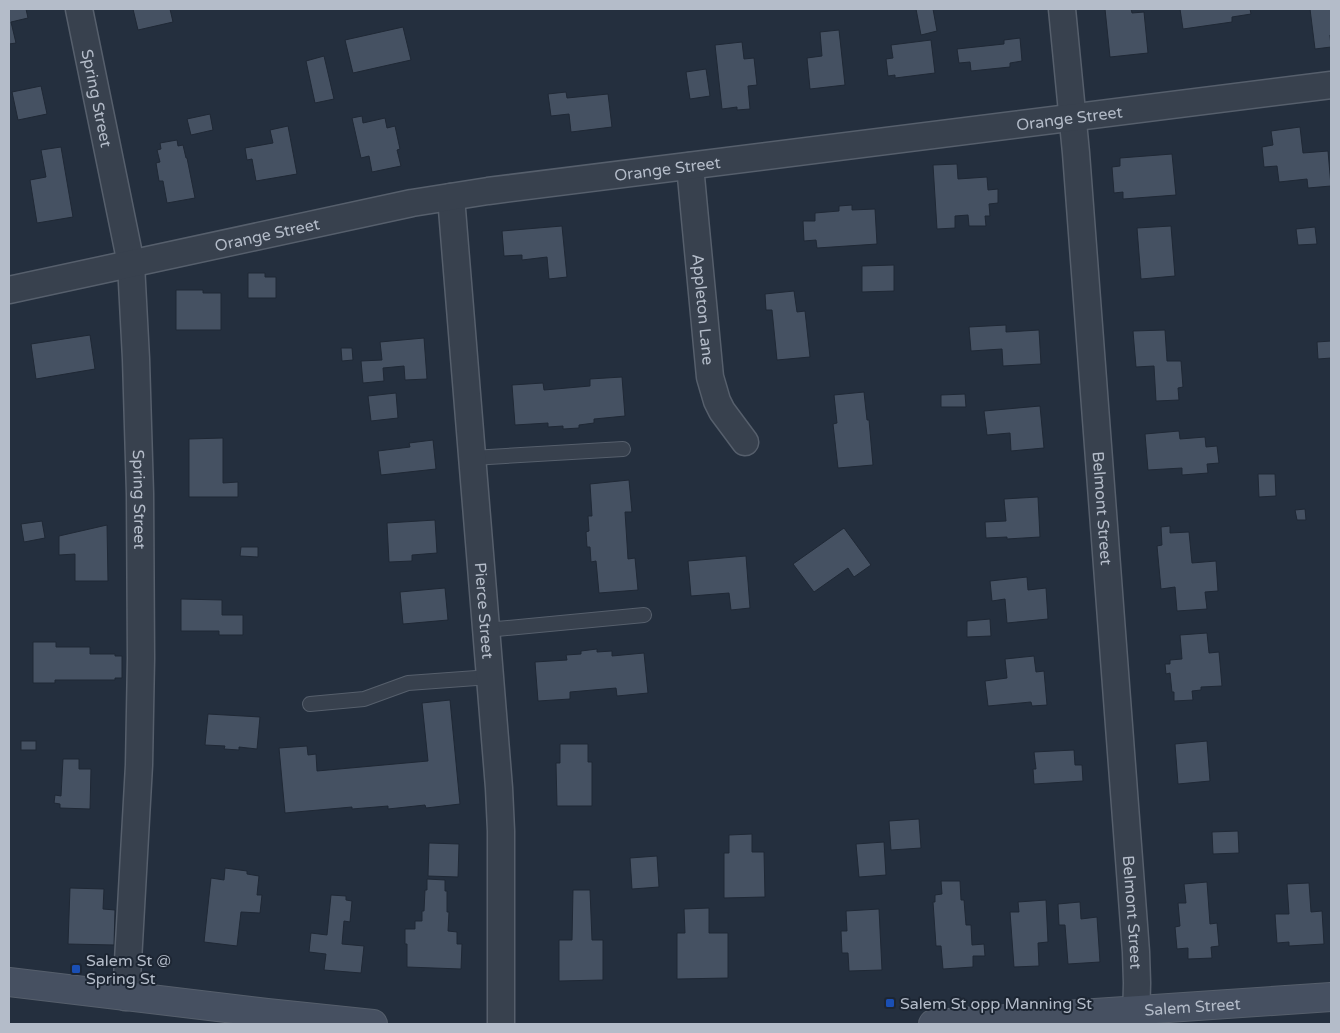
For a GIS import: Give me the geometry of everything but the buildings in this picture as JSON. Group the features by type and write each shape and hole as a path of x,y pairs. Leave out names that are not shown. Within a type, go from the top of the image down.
{"main road":[{"path":"9,982 372,1024"},
{"name":"Salem Street","path":"933,1024 1136,1017 1331,997"}],"street":[{"name":"Spring Street","path":"79,9 131,264 136,359 141,658 139,765 126,997"},
{"name":"Belmont Street","path":"1062,9 1073,118 1135,932 1137,968 1136,1017"},
{"name":"Orange Street","path":"9,290 451,197 580,179 1331,85"},
{"name":"Appleton Lane","path":"690,166 710,377 722,411 745,442"},
{"name":"Pierce Street","path":"451,197 501,831 501,1024"}],"lane":[{"path":"472,458 623,449"},
{"path":"486,630 644,614"},
{"path":"310,704 364,699 392,687 408,683 490,677"}],"place":[{"name":"Salem St @ Spring St","path":"76,969"},
{"name":"Salem St opp Manning St","path":"890,1003"}]}
